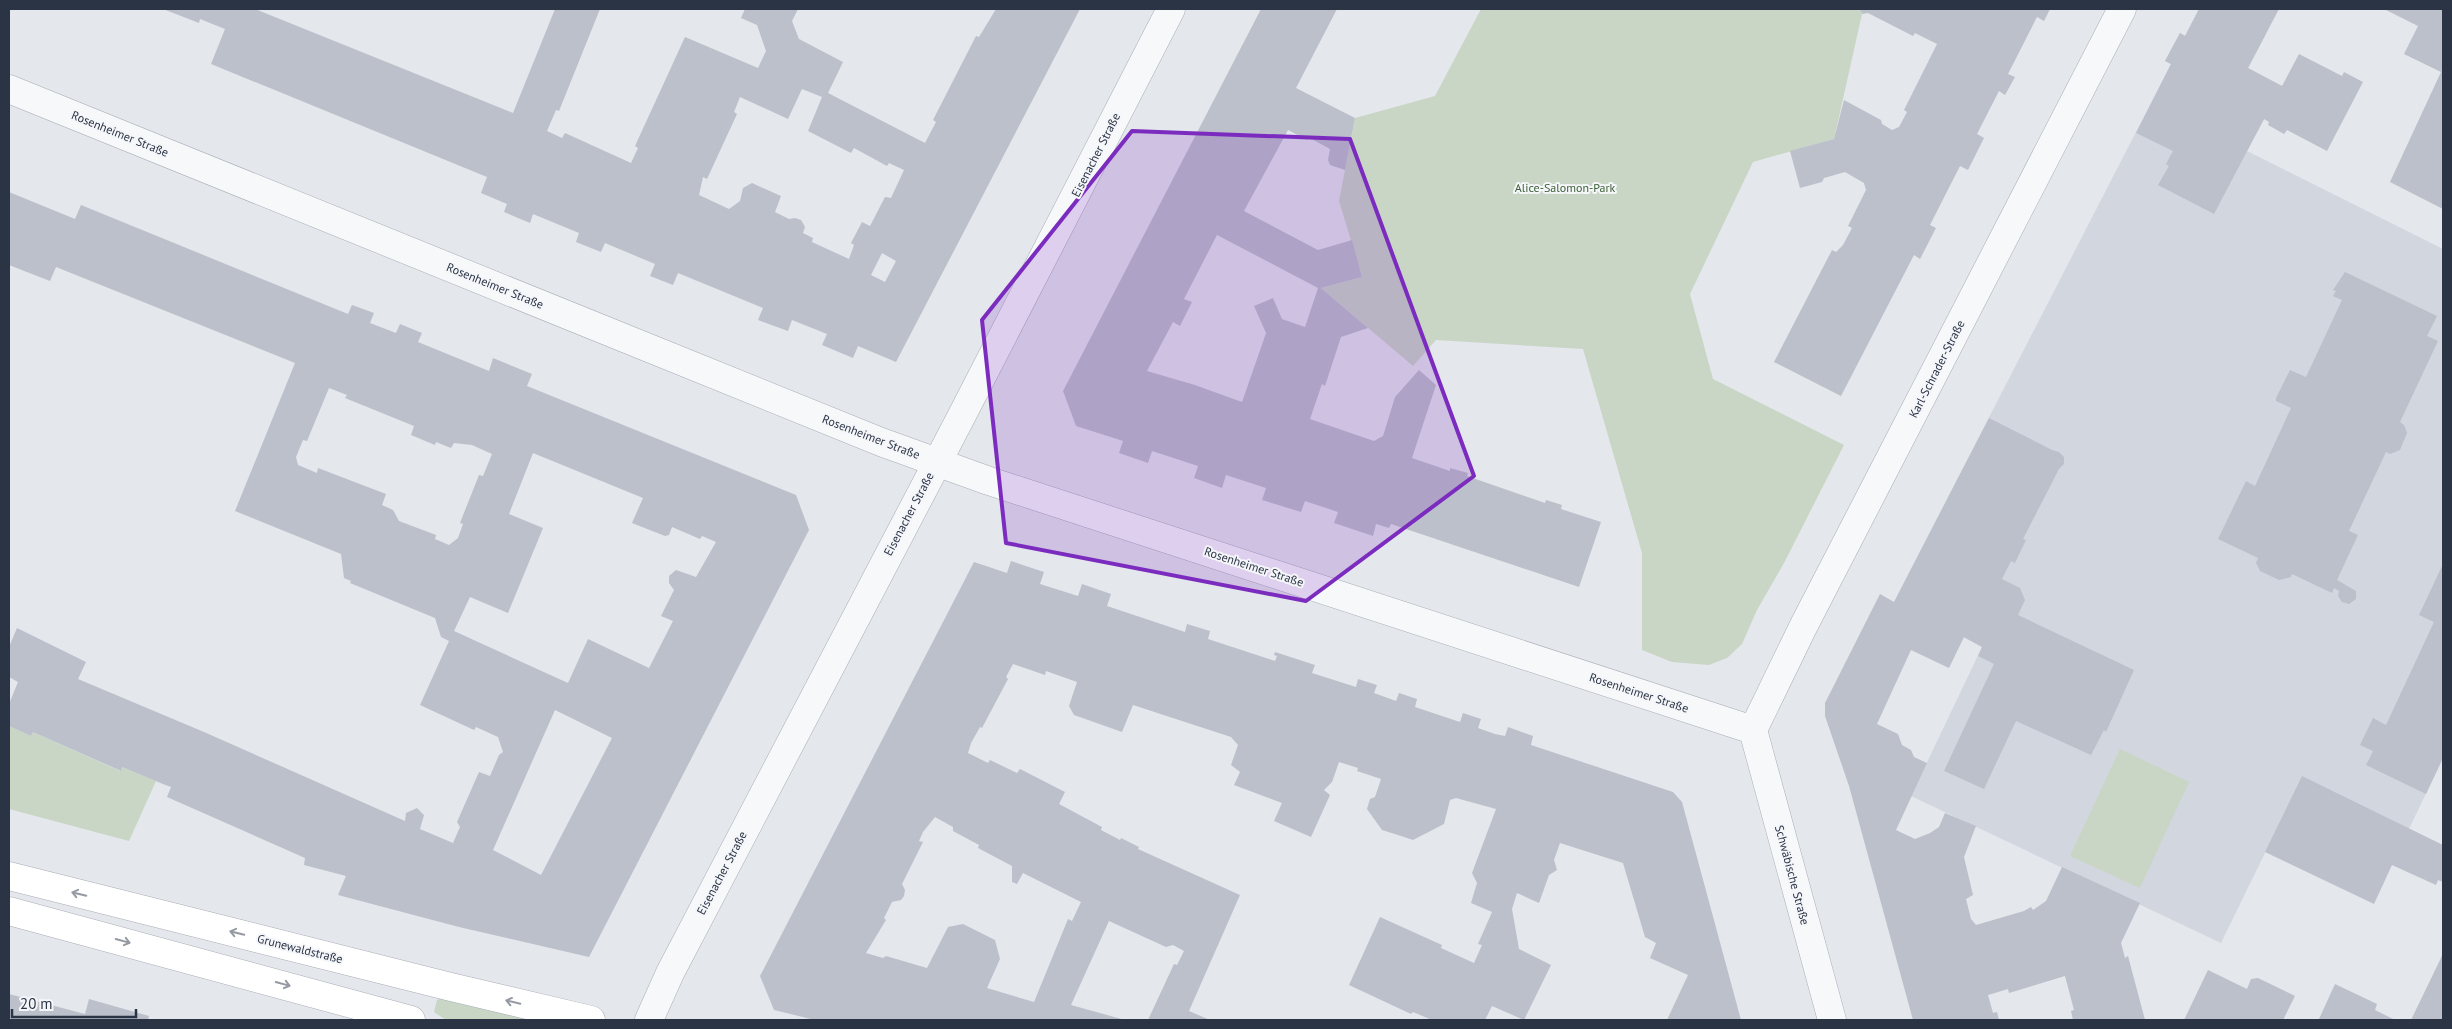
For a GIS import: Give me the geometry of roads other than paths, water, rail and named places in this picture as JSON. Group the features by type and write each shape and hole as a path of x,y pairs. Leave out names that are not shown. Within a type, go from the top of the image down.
{"main road":[{"name":"Grunewaldstraße","path":"9,876 451,988 591,1020"},
{"path":"9,910 411,1020"}],"street":[{"name":"Eisenacher Straße","path":"649,1020 670,973 1171,9"},
{"name":"Karl-Schrader-Straße","path":"1753,730 1803,626 2122,9"},
{"name":"Rosenheimer Straße","path":"9,89 881,442 1753,730"},
{"name":"Schwäbische Straße","path":"1753,730 1832,1020"}],"park label":[{"name":"Alice-Salomon-Park","path":"1565,188"}]}
